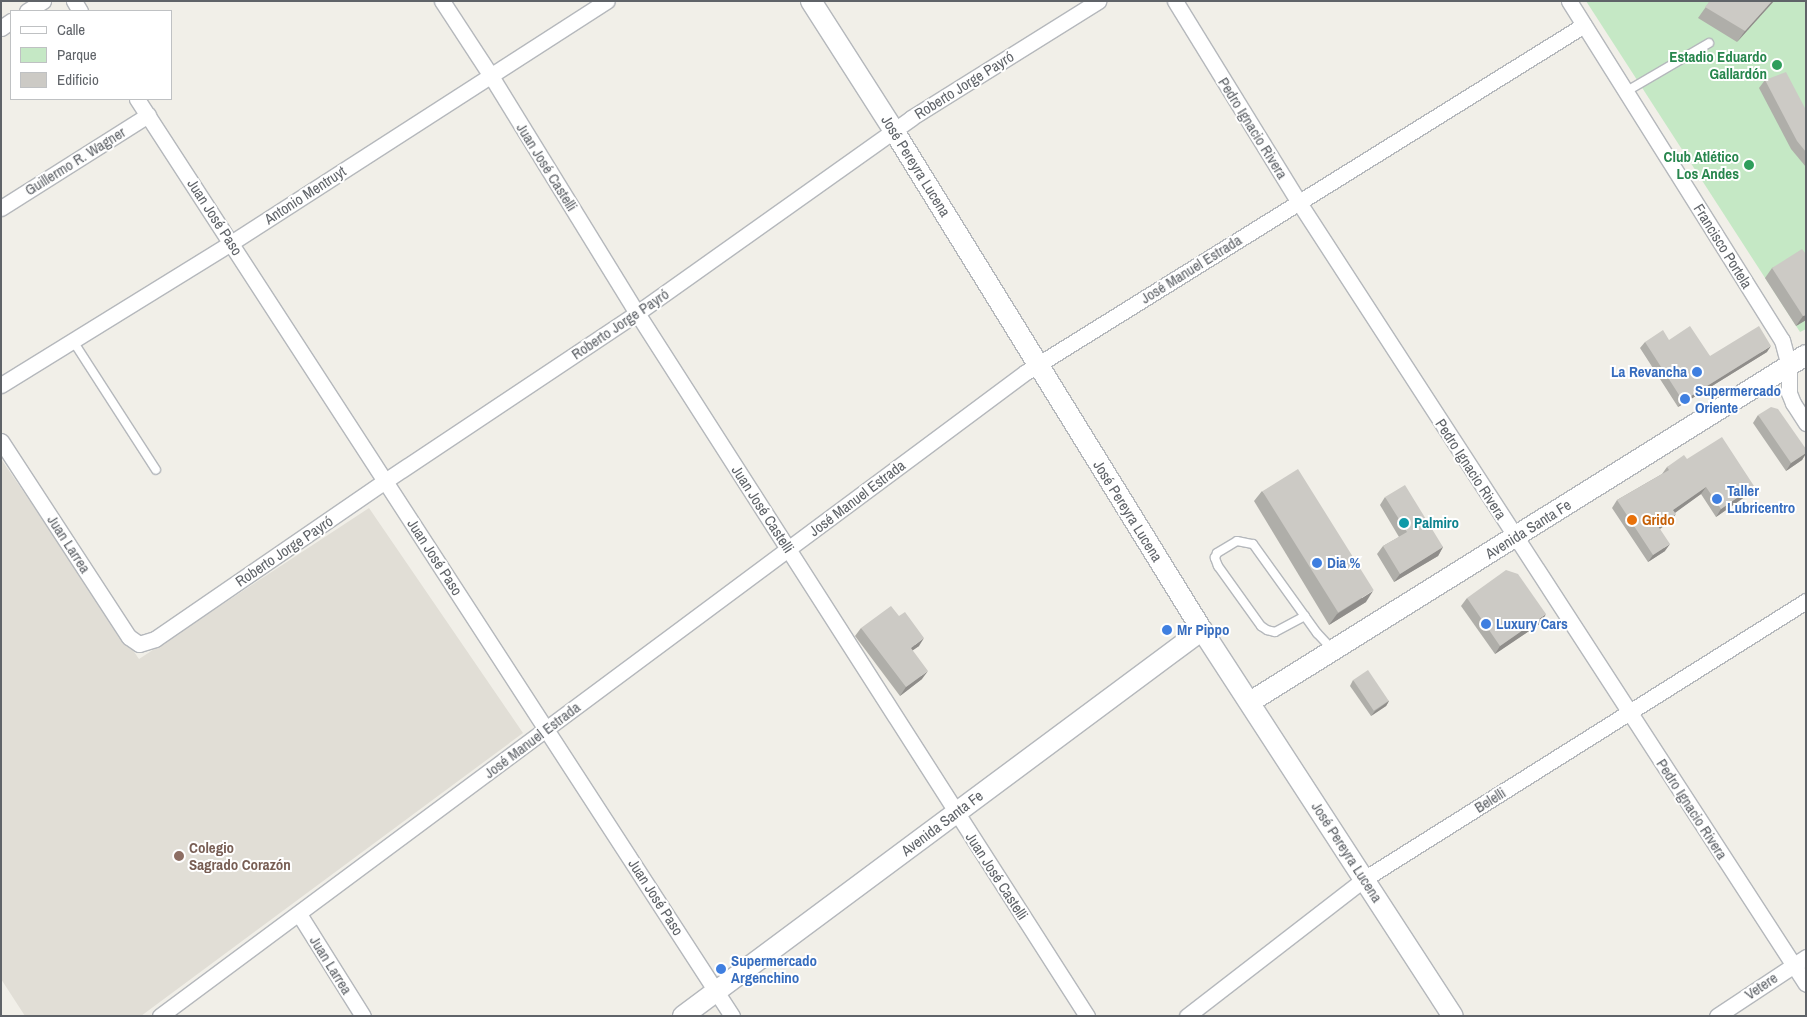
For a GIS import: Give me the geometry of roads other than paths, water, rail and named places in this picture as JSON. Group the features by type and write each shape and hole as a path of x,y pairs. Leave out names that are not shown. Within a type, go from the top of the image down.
{"main road":[{"name":"José Pereyra Lucena","path":"811,1 894,131 1202,630 1453,1016"},
{"name":"Avenida Santa Fe","path":"1250,702 1806,355"},
{"name":"Avenida Santa Fe","path":"683,1016 1202,630"}],"street":[{"path":"29,10 43,1"},
{"name":"Juan José Castelli","path":"442,1 491,76 637,313 1087,1016"},
{"name":"Antonio Mentruyt","path":"1,385 232,243 607,1"},
{"name":"Roberto Jorge Payró","path":"140,644 155,639 637,313 894,131 1098,1"},
{"name":"Pedro Ignacio Rivera","path":"1175,1 1298,202 1629,713 1800,961 1806,984"},
{"name":"Francisco Portela","path":"1569,1 1782,340 1789,366 1789,393 1792,403 1806,423"},
{"name":"José Manuel Estrada","path":"160,1016 1038,364 1584,25"},
{"name":"Juan José Paso","path":"138,100 732,1016"},
{"name":"Guillermo R. Wagner","path":"1,208 148,115"},
{"name":"Juan Larrea","path":"1,441 129,637 140,644"},
{"name":"Belelli","path":"1187,1016 1364,879 1806,601"},
{"name":"Juan Larrea","path":"299,914 363,1016"},
{"name":"Vetere","path":"1717,1016 1800,961"}],"lane":[{"path":"1627,91 1709,43"},
{"path":"73,341 156,470"},
{"path":"1305,616 1275,632 1261,626 1218,566 1215,558 1217,553 1237,540 1253,544 1305,616 1334,650"}],"place":[{"name":"Estadio Eduardo Gallardón","path":"1777,65"},
{"name":"Club Atlético Los Andes","path":"1749,165"},
{"name":"La Revancha","path":"1697,372"},
{"name":"Supermercado Oriente","path":"1685,399"},
{"name":"Taller Lubricentro","path":"1717,499"},
{"name":"Grido","path":"1632,520"},
{"name":"Palmiro","path":"1404,523"},
{"name":"Dia %","path":"1317,563"},
{"name":"Luxury Cars","path":"1486,624"},
{"name":"Mr Pippo","path":"1167,630"},
{"name":"Colegio Sagrado Corazón","path":"179,856"},
{"name":"Supermercado Argenchino","path":"721,969"}]}
